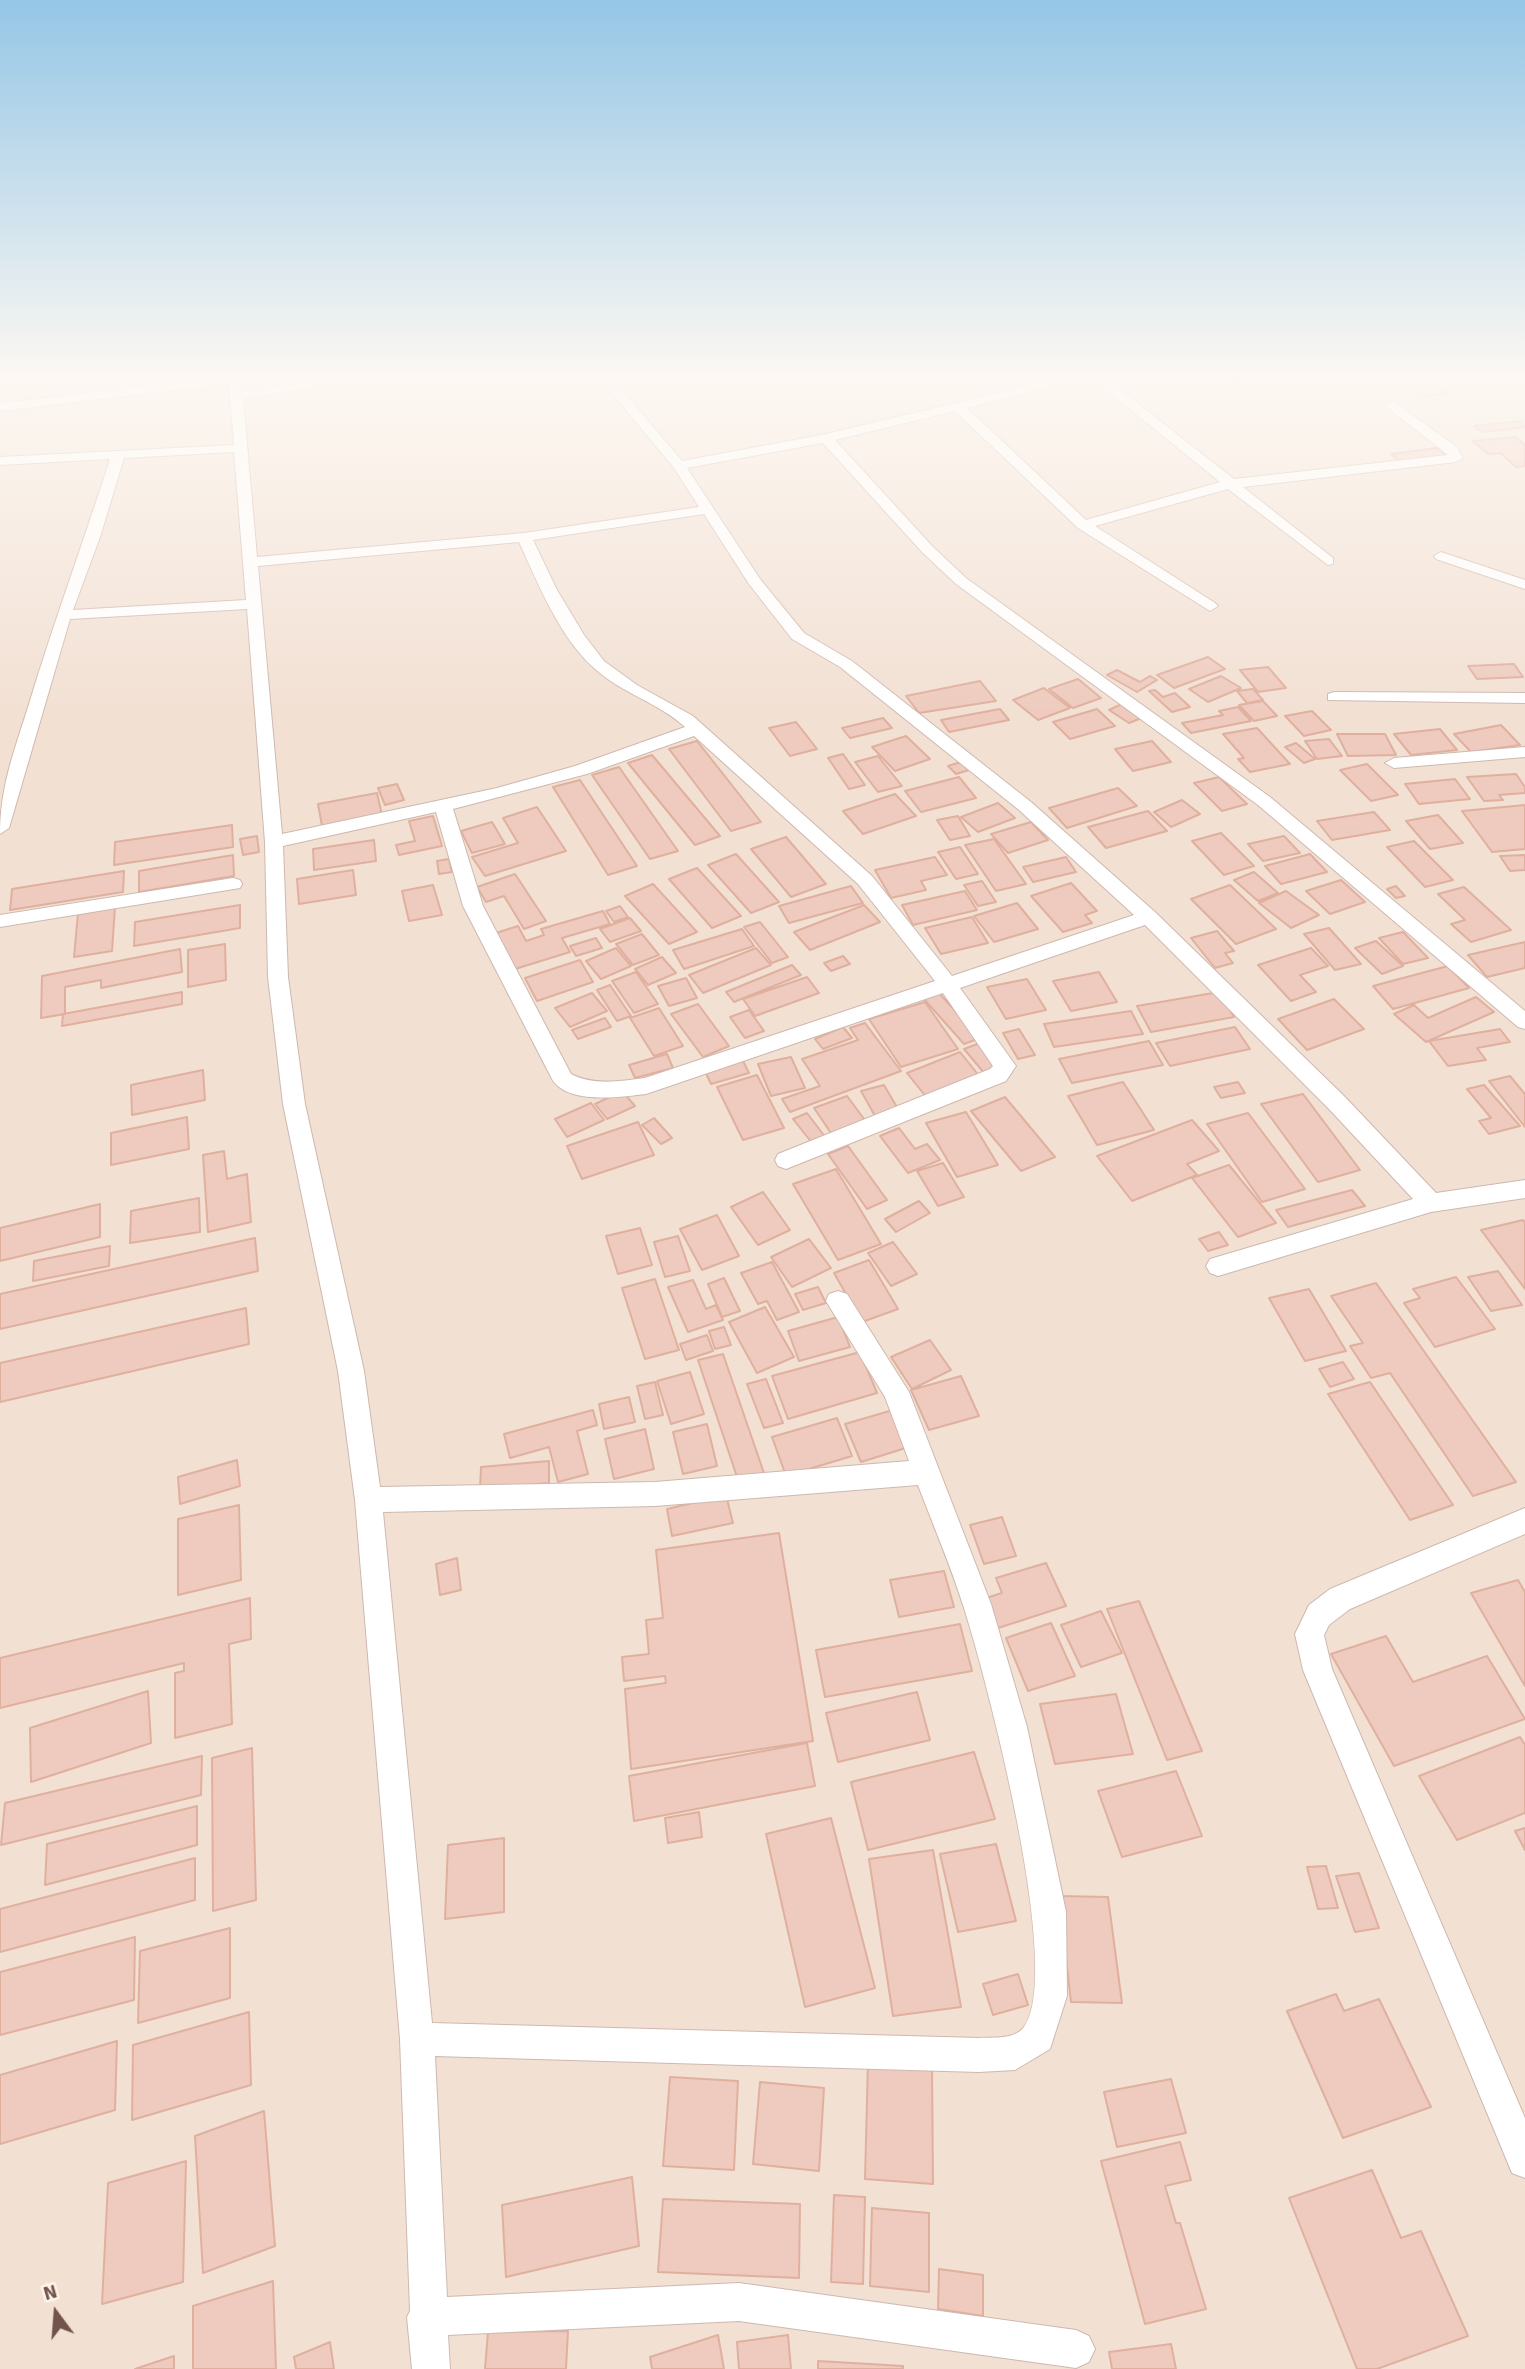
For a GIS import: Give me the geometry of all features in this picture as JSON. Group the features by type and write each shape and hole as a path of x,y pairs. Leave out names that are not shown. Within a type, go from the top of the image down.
{"street":[{"path":"0,828 64,615 106,492"},
{"path":"246,492 274,842 278,978 294,1104 351,1371 368,1500 416,2039 426,2317 431,2369"},
{"path":"694,492 754,581 798,636 846,664 982,769 1148,917 1337,1103 1431,1203"},
{"path":"874,492 927,550 961,581 1157,720 1264,801 1525,1022"},
{"path":"1047,492 1083,525 1210,606"},
{"path":"1083,525 1202,492"},
{"path":"1239,492 1328,561"},
{"path":"252,562 524,537 705,510"},
{"path":"524,537 549,590 577,637 598,664 698,729 865,880 947,984 1005,1066 998,1075 786,1160"},
{"path":"1441,556 1525,585"},
{"path":"64,615 255,604"},
{"path":"1334,697 1525,698"},
{"path":"274,842 443,806 581,770 698,729"},
{"path":"1394,763 1525,752"},
{"path":"443,806 473,906 563,1079 576,1088 594,1091 646,1086 1148,917"},
{"path":"0,920 233,884"},
{"path":"1218,1266 1431,1203 1525,1189"},
{"path":"416,2039 979,2055 1015,2053 1038,2036 1050,1996 1050,1912 1013,1727 977,1604 896,1392 838,1301"},
{"path":"368,1500 655,1494 928,1472"},
{"path":"1525,1521 1340,1599 1319,1615 1308,1634 1318,1670 1525,2160"},
{"path":"426,2317 739,2302 1076,2349"}],"shaded area":[{"path":"0,492 1525,492 1525,2369 0,2369"}],"building":[{"path":"1208,657 1225,669 1174,688 1157,675"},
{"path":"1514,664 1523,677 1477,679 1468,666"},
{"path":"1268,667 1286,688 1258,692 1240,670"},
{"path":"1117,670 1140,682 1150,676 1157,680 1137,692 1107,675"},
{"path":"1221,676 1241,688 1208,702 1189,689"},
{"path":"1078,679 1101,698 1073,708 1049,689"},
{"path":"980,681 996,701 919,713 906,696"},
{"path":"1044,688 1070,708 1038,720 1013,700"},
{"path":"1253,689 1263,700 1247,703 1237,691"},
{"path":"1155,690 1163,697 1175,693 1190,707 1172,712 1149,691"},
{"path":"1263,701 1277,716 1254,721 1239,705"},
{"path":"1124,703 1144,717 1129,723 1109,710"},
{"path":"1238,707 1251,721 1191,733 1182,723 1223,715 1219,711"},
{"path":"1000,709 1009,720 949,732 941,720"},
{"path":"1097,709 1115,726 1070,739 1053,722"},
{"path":"1312,711 1331,730 1304,736 1285,716"},
{"path":"883,718 892,728 850,738 842,728"},
{"path":"796,722 817,749 790,756 769,728"},
{"path":"1501,725 1520,745 1471,752 1454,734"},
{"path":"1257,728 1290,764 1250,772 1238,759 1244,758 1223,734"},
{"path":"1440,729 1457,750 1411,755 1394,734"},
{"path":"1337,734 1385,734 1396,755 1348,756"},
{"path":"906,736 930,759 895,771 872,747"},
{"path":"1329,739 1342,756 1317,759 1305,741"},
{"path":"697,741 761,822 731,831 669,749"},
{"path":"1152,741 1171,762 1133,771 1115,749"},
{"path":"1296,743 1315,759 1304,763 1285,747"},
{"path":"843,754 865,785 849,789 828,758"},
{"path":"652,755 720,836 695,845 628,763"},
{"path":"878,756 902,786 878,792 855,762"},
{"path":"961,762 969,770 956,774 948,766"},
{"path":"1367,764 1398,795 1371,801 1340,770"},
{"path":"619,767 678,851 650,859 592,775"},
{"path":"1516,774 1525,787 1525,793 1499,795 1503,800 1484,801 1467,777"},
{"path":"959,777 976,798 921,812 905,791"},
{"path":"1219,777 1247,804 1222,811 1194,783"},
{"path":"1455,779 1470,799 1419,804 1405,784"},
{"path":"580,780 637,866 608,875 553,787"},
{"path":"397,784 404,800 385,805 378,788"},
{"path":"1118,788 1137,806 1067,828 1049,808"},
{"path":"377,793 382,815 322,826 318,804"},
{"path":"895,794 916,816 863,834 843,811"},
{"path":"1182,800 1200,814 1171,827 1154,812"},
{"path":"998,803 1015,818 978,832 961,817"},
{"path":"1525,805 1525,849 1492,852 1462,811"},
{"path":"537,807 566,851 485,876 472,857 518,843 503,818"},
{"path":"1148,811 1167,831 1106,848 1088,827"},
{"path":"1374,812 1390,830 1332,840 1317,821"},
{"path":"1438,815 1463,843 1430,849 1406,821"},
{"path":"433,816 442,846 399,855 396,845 415,841 409,821"},
{"path":"958,816 970,836 950,840 937,820"},
{"path":"492,822 505,844 472,853 461,831"},
{"path":"1031,822 1048,840 1008,853 991,834"},
{"path":"232,825 233,847 114,865 115,842"},
{"path":"1221,833 1254,866 1224,875 1192,841"},
{"path":"257,836 259,852 243,855 240,839"},
{"path":"1284,836 1300,853 1263,861 1248,844"},
{"path":"786,837 826,884 791,897 751,849"},
{"path":"994,839 1026,884 996,891 965,845"},
{"path":"374,840 376,861 314,870 313,849"},
{"path":"1414,841 1453,880 1425,887 1387,847"},
{"path":"960,847 978,874 956,879 938,852"},
{"path":"736,854 779,902 751,913 708,865"},
{"path":"1310,854 1327,872 1281,884 1265,866"},
{"path":"233,855 234,876 139,892 139,871"},
{"path":"1525,855 1525,870 1510,871 1500,856"},
{"path":"935,857 947,875 921,881 926,890 891,898 875,870"},
{"path":"1066,857 1076,872 1033,882 1023,867"},
{"path":"449,859 452,872 439,874 437,861"},
{"path":"697,868 741,916 712,928 669,879"},
{"path":"353,870 356,895 299,904 297,879"},
{"path":"124,871 123,892 10,910 12,889"},
{"path":"1254,872 1278,893 1258,901 1234,880"},
{"path":"515,874 546,921 524,929 504,896 486,902 477,887"},
{"path":"1341,880 1365,902 1330,914 1306,891"},
{"path":"982,881 996,902 978,906 964,885"},
{"path":"1071,883 1097,911 1085,915 1092,923 1063,932 1031,896"},
{"path":"653,884 697,932 669,944 625,896"},
{"path":"433,885 442,915 409,921 402,891"},
{"path":"1230,885 1276,929 1236,944 1191,899"},
{"path":"851,886 863,903 789,923 779,906"},
{"path":"1396,886 1405,896 1396,898 1387,889"},
{"path":"1464,887 1511,930 1471,942 1451,924 1465,920 1438,894"},
{"path":"965,891 977,910 913,925 902,905"},
{"path":"1286,891 1319,915 1291,928 1259,903"},
{"path":"1017,903 1038,929 994,942 974,916"},
{"path":"240,905 240,928 134,946 135,922"},
{"path":"864,905 880,922 810,950 794,932"},
{"path":"620,906 628,917 614,922 606,911"},
{"path":"115,907 112,951 74,957 78,913"},
{"path":"603,911 610,924 562,938 570,952 515,969 496,933 518,926 526,941 544,935 541,929"},
{"path":"972,917 988,943 941,954 925,928"},
{"path":"630,918 641,931 610,942 600,929"},
{"path":"760,922 788,957 772,963 744,927"},
{"path":"1329,928 1361,964 1335,970 1304,934"},
{"path":"742,929 754,946 684,969 673,950"},
{"path":"1217,931 1234,951 1225,953 1233,963 1215,968 1191,938"},
{"path":"1403,932 1428,958 1403,964 1379,938"},
{"path":"642,934 659,955 633,965 616,944"},
{"path":"596,938 602,948 576,956 570,946"},
{"path":"1376,941 1403,966 1382,974 1355,948"},
{"path":"1525,942 1525,968 1487,977 1468,955"},
{"path":"225,944 226,980 188,987 188,950"},
{"path":"616,948 631,966 601,979 586,961"},
{"path":"756,948 771,965 703,993 689,975"},
{"path":"1311,948 1328,966 1300,975 1316,992 1291,1001 1258,965"},
{"path":"180,949 182,972 101,988 101,980 65,987 65,1014 41,1018 42,976"},
{"path":"843,956 850,964 831,971 824,963"},
{"path":"662,957 676,973 648,985 635,969"},
{"path":"580,960 593,982 537,1001 525,978"},
{"path":"792,965 801,975 734,1002 726,992"},
{"path":"1448,966 1469,988 1393,1009 1373,986"},
{"path":"636,972 658,1004 634,1013 612,981"},
{"path":"1099,972 1117,1002 1071,1011 1053,981"},
{"path":"807,977 819,993 755,1016 743,999"},
{"path":"686,978 697,998 669,1006 658,986"},
{"path":"1027,979 1046,1010 1006,1019 987,987"},
{"path":"610,985 631,1016 617,1021 597,990"},
{"path":"182,992 182,1004 62,1026 63,1014"},
{"path":"1219,992 1234,1017 1151,1032 1137,1006"},
{"path":"592,993 607,1011 570,1027 555,1008"},
{"path":"939,993 980,1038 964,1044 924,999"},
{"path":"1476,997 1494,1012 1426,1042 1394,1014 1414,1005 1428,1018"},
{"path":"1334,999 1364,1029 1307,1050 1278,1019"},
{"path":"925,1002 958,1049 901,1067 869,1019"},
{"path":"698,1004 729,1046 703,1057 671,1014"},
{"path":"659,1008 683,1046 654,1056 630,1018"},
{"path":"749,1010 764,1031 745,1038 730,1017"},
{"path":"1131,1011 1143,1034 1054,1047 1044,1024"},
{"path":"605,1018 611,1027 578,1039 572,1030"},
{"path":"865,1023 901,1071 790,1112 782,1099 820,1086 802,1059 858,1040 850,1028"},
{"path":"843,1027 852,1038 823,1049 815,1039"},
{"path":"1235,1027 1250,1049 1170,1066 1156,1043"},
{"path":"1019,1029 1035,1055 1018,1059 1003,1033"},
{"path":"1500,1029 1510,1042 1477,1048 1486,1060 1448,1066 1429,1041"},
{"path":"1149,1041 1163,1065 1072,1083 1059,1059"},
{"path":"980,1043 1001,1068 985,1074 964,1049"},
{"path":"960,1052 980,1077 927,1098 907,1073"},
{"path":"667,1054 673,1068 635,1078 629,1065"},
{"path":"791,1057 805,1088 771,1096 758,1064"},
{"path":"742,1059 749,1073 711,1084 704,1069"},
{"path":"203,1070 205,1100 132,1115 131,1085"},
{"path":"757,1075 784,1128 743,1140 717,1087"},
{"path":"1510,1076 1525,1094 1525,1127 1489,1081"},
{"path":"1123,1082 1154,1130 1097,1145 1068,1096"},
{"path":"1238,1082 1245,1093 1221,1098 1214,1087"},
{"path":"884,1085 898,1109 875,1116 861,1091"},
{"path":"1484,1085 1520,1126 1489,1134 1479,1121 1491,1118 1467,1089"},
{"path":"622,1091 635,1106 607,1119 595,1104"},
{"path":"1303,1094 1360,1170 1318,1182 1261,1104"},
{"path":"847,1096 867,1123 833,1136 814,1108"},
{"path":"1005,1097 1055,1157 1021,1171 971,1111"},
{"path":"591,1103 604,1120 567,1137 555,1119"},
{"path":"966,1112 998,1165 957,1177 926,1123"},
{"path":"807,1113 829,1142 816,1148 793,1119"},
{"path":"1248,1113 1305,1189 1262,1202 1207,1124"},
{"path":"187,1117 189,1149 111,1165 111,1133"},
{"path":"654,1118 672,1138 661,1144 642,1125"},
{"path":"1192,1120 1219,1151 1187,1164 1197,1175 1132,1201 1097,1156"},
{"path":"638,1122 654,1155 582,1179 567,1146"},
{"path":"899,1128 915,1149 927,1144 940,1160 908,1173 880,1136"},
{"path":"848,1146 887,1200 867,1209 828,1154"},
{"path":"224,1151 227,1179 247,1174 251,1222 208,1232 203,1155"},
{"path":"943,1163 964,1197 938,1206 917,1171"},
{"path":"1229,1165 1276,1223 1238,1237 1192,1178"},
{"path":"836,1169 881,1244 838,1260 793,1184"},
{"path":"1352,1190 1365,1206 1288,1227 1276,1210"},
{"path":"763,1192 790,1230 758,1245 731,1207"},
{"path":"199,1198 200,1232 130,1243 131,1211"},
{"path":"919,1201 930,1213 896,1232 885,1219"},
{"path":"100,1204 100,1237 0,1261 0,1228"},
{"path":"717,1215 739,1256 702,1270 680,1229"},
{"path":"1523,1220 1525,1222 1525,1289 1481,1230"},
{"path":"640,1228 652,1265 618,1274 606,1236"},
{"path":"1219,1232 1228,1245 1208,1251 1199,1239"},
{"path":"678,1236 690,1271 665,1277 654,1242"},
{"path":"255,1238 258,1271 0,1329 0,1294"},
{"path":"809,1239 831,1268 792,1287 771,1257"},
{"path":"893,1242 917,1274 891,1286 868,1253"},
{"path":"110,1246 109,1266 33,1281 34,1261"},
{"path":"869,1260 898,1309 862,1322 834,1273"},
{"path":"772,1262 799,1312 777,1320 767,1301 758,1304 741,1273"},
{"path":"1498,1271 1522,1305 1491,1311 1468,1277"},
{"path":"1456,1277 1495,1329 1435,1347 1404,1303 1420,1298 1413,1289"},
{"path":"724,1278 740,1311 722,1317 708,1284"},
{"path":"655,1279 679,1350 645,1359 622,1288"},
{"path":"693,1280 706,1309 716,1305 723,1320 688,1332 668,1287"},
{"path":"1376,1283 1516,1482 1473,1496 1390,1373 1371,1378 1350,1346 1363,1343 1331,1296"},
{"path":"818,1287 826,1303 803,1310 795,1294"},
{"path":"1309,1289 1346,1351 1305,1361 1269,1298"},
{"path":"765,1307 794,1357 757,1373 729,1322"},
{"path":"246,1308 249,1344 0,1402 0,1363"},
{"path":"838,1317 850,1347 799,1361 788,1331"},
{"path":"724,1327 731,1345 715,1349 709,1331"},
{"path":"707,1335 713,1351 686,1360 680,1344"},
{"path":"930,1340 951,1370 912,1389 891,1357"},
{"path":"860,1352 877,1393 788,1419 772,1376"},
{"path":"723,1354 764,1473 738,1480 698,1360"},
{"path":"1343,1362 1354,1379 1330,1387 1319,1369"},
{"path":"690,1372 704,1414 671,1424 657,1381"},
{"path":"961,1376 979,1416 929,1430 911,1390"},
{"path":"766,1379 783,1423 764,1428 747,1384"},
{"path":"655,1382 663,1415 645,1419 637,1386"},
{"path":"1370,1382 1453,1505 1410,1520 1328,1394"},
{"path":"629,1397 635,1422 604,1429 599,1404"},
{"path":"593,1410 597,1425 577,1431 588,1474 558,1482 549,1447 510,1458 504,1434"},
{"path":"893,1410 909,1447 861,1462 845,1424"},
{"path":"837,1418 852,1456 786,1476 772,1437"},
{"path":"707,1424 717,1466 683,1474 673,1432"},
{"path":"645,1429 654,1469 614,1479 605,1439"},
{"path":"237,1460 240,1486 180,1504 178,1477"},
{"path":"549,1461 549,1483 480,1489 481,1467"},
{"path":"726,1495 733,1523 672,1536 667,1509"},
{"path":"239,1505 241,1580 178,1595 178,1519"},
{"path":"1002,1517 1016,1556 984,1564 970,1525"},
{"path":"779,1533 813,1741 631,1769 625,1689 666,1683 665,1676 624,1681 622,1657 649,1654 646,1620 663,1618 656,1550"},
{"path":"457,1558 461,1590 440,1595 436,1564"},
{"path":"1046,1563 1066,1606 995,1629 983,1599 1002,1593 996,1578"},
{"path":"944,1571 954,1607 899,1617 890,1580"},
{"path":"1518,1580 1525,1592 1525,1686 1471,1593"},
{"path":"250,1598 251,1639 229,1644 232,1724 175,1738 175,1673 184,1671 184,1663 0,1708 0,1658"},
{"path":"1139,1601 1202,1751 1167,1760 1107,1609"},
{"path":"1101,1611 1122,1653 1081,1667 1061,1625"},
{"path":"1051,1623 1075,1676 1028,1691 1006,1638"},
{"path":"960,1624 972,1671 825,1697 816,1650"},
{"path":"1386,1636 1413,1682 1487,1656 1525,1719 1394,1766 1331,1654"},
{"path":"148,1691 151,1743 31,1782 30,1728"},
{"path":"917,1692 930,1740 838,1762 826,1713"},
{"path":"1116,1694 1133,1754 1055,1764 1040,1704"},
{"path":"1520,1737 1525,1745 1525,1813 1457,1840 1419,1776"},
{"path":"807,1743 815,1786 634,1821 629,1776"},
{"path":"252,1748 256,1900 213,1911 212,1758"},
{"path":"974,1752 995,1819 868,1850 851,1782"},
{"path":"202,1756 201,1795 1,1845 5,1803"},
{"path":"1176,1771 1202,1836 1122,1857 1098,1791"},
{"path":"197,1806 197,1845 45,1885 47,1844"},
{"path":"699,1812 702,1837 668,1843 665,1818"},
{"path":"831,1818 875,1988 805,2007 766,1834"},
{"path":"1525,1828 1525,1850 1515,1831"},
{"path":"504,1838 504,1912 445,1919 448,1845"},
{"path":"996,1844 1016,1921 958,1932 940,1854"},
{"path":"933,1850 961,2007 893,2016 869,1859"},
{"path":"195,1858 195,1900 0,1952 0,1909"},
{"path":"1326,1866 1338,1908 1318,1909 1307,1867"},
{"path":"1359,1873 1379,1928 1355,1932 1336,1876"},
{"path":"1059,1896 1108,1897 1122,2003 1071,2002"},
{"path":"230,1928 230,1998 138,2023 140,1951"},
{"path":"135,1937 134,2000 0,2035 0,1972"},
{"path":"1018,1974 1028,2005 993,2015 983,1984"},
{"path":"1336,1994 1344,2011 1379,1999 1431,2107 1343,2138 1287,2011"},
{"path":"249,2012 251,2085 132,2120 133,2045"},
{"path":"117,2041 115,2110 0,2144 0,2075"},
{"path":"868,2061 932,2066 933,2184 865,2179"},
{"path":"670,2077 738,2081 734,2170 663,2166"},
{"path":"1171,2079 1186,2133 1117,2147 1104,2092"},
{"path":"760,2082 824,2088 819,2171 753,2164"},
{"path":"264,2111 275,2246 203,2273 195,2136"},
{"path":"1180,2142 1191,2180 1165,2186 1176,2223 1180,2223 1206,2309 1145,2324 1101,2161"},
{"path":"186,2161 183,2282 102,2304 108,2183"},
{"path":"1372,2170 1401,2238 1421,2231 1468,2336 1377,2369 1357,2369 1289,2198"},
{"path":"632,2177 639,2246 506,2277 502,2205"},
{"path":"834,2195 865,2197 863,2284 831,2282"},
{"path":"663,2199 800,2204 799,2278 658,2272"},
{"path":"872,2208 929,2213 929,2292 870,2286"},
{"path":"939,2269 983,2275 983,2316 938,2309"},
{"path":"273,2281 276,2369 193,2369 193,2306"},
{"path":"568,2331 566,2369 485,2369 488,2332"},
{"path":"718,2335 724,2369 652,2369 650,2357"},
{"path":"788,2335 791,2369 739,2369 737,2342"},
{"path":"330,2342 334,2369 296,2369 294,2357"},
{"path":"1171,2344 1176,2369 1112,2369 1109,2352"},
{"path":"174,2356 174,2369 135,2369"},
{"path":"818,2361 903,2366 903,2369 818,2369"}]}
